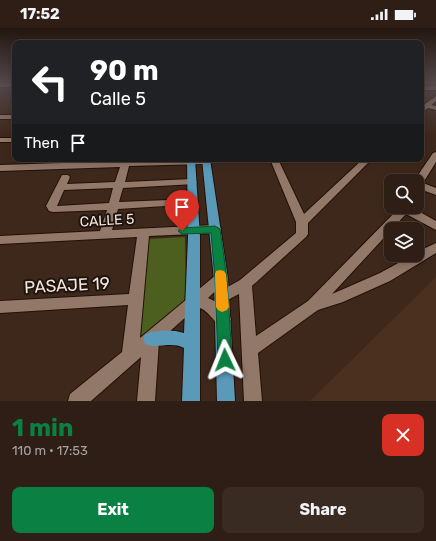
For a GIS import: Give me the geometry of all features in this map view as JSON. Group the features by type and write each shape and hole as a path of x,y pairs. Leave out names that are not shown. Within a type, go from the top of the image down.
{"main road":[{"path":"191,162 194,230 194,301 191,401"},
{"path":"206,162 221,279 226,401"},
{"path":"151,339 176,337 186,340 193,346"}],"street":[{"path":"424,106 432,100"},
{"path":"424,106 436,108"},
{"path":"0,118 12,117"},
{"path":"0,140 12,140"},
{"path":"424,176 433,165 436,155"},
{"path":"0,168 125,164 143,162"},
{"path":"222,297 245,284 302,234 302,222 275,162"},
{"path":"302,222 365,162"},
{"path":"105,235 125,164"},
{"path":"65,176 51,206 53,209 193,202"},
{"path":"60,187 192,182"},
{"path":"424,187 436,192"},
{"path":"250,349 313,305 400,214"},
{"path":"416,214 436,226"},
{"name":"CALLE 5","path":"0,240 215,229"},
{"path":"130,356 143,233"},
{"path":"313,305 338,298 385,277 436,247"},
{"path":"77,401 221,279"},
{"path":"245,284 253,401"},
{"name":"PASAJE 19","path":"0,307 136,299"},
{"path":"194,301 209,304 223,319"},
{"path":"146,401 151,339"}],"shaded area":[{"path":"436,277 436,401 310,401"}],"green space":[{"path":"185,237 186,301 137,345 148,239"}],"slow traffic":[{"path":"220,274 222,307"}],"route":[{"path":"182,231 215,229 221,279 225,360"}]}
